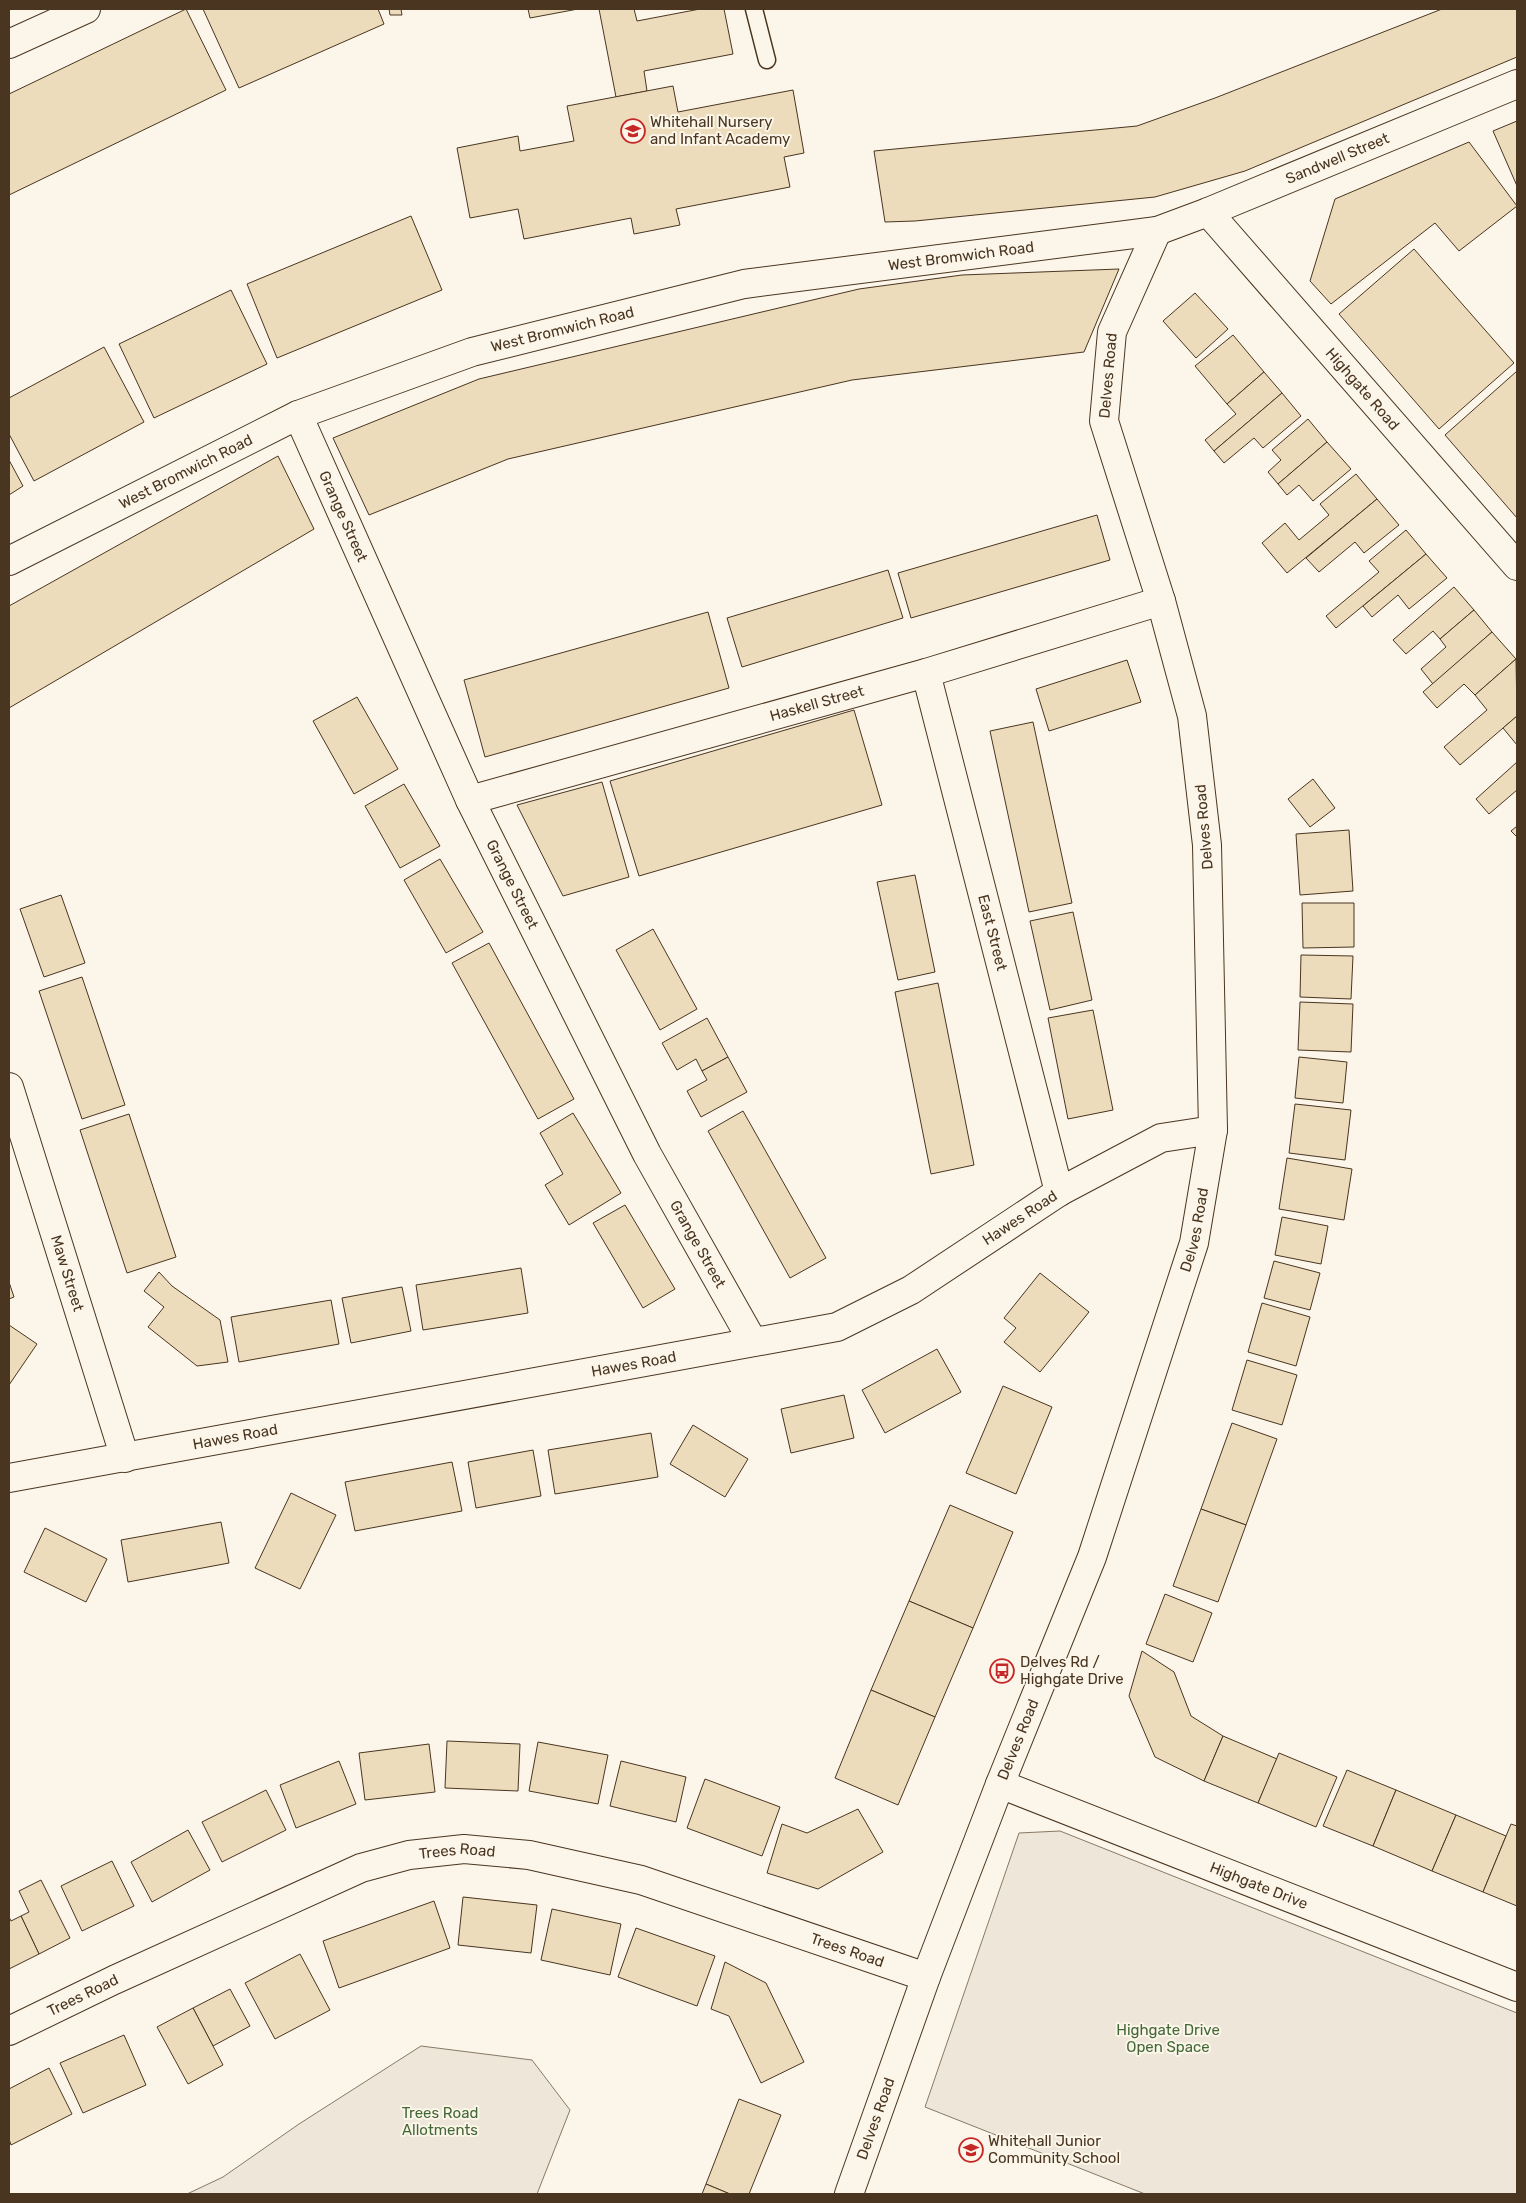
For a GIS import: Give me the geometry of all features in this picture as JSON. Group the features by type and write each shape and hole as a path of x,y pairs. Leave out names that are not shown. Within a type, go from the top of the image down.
{"street":[{"path":"9,44 86,9"},
{"name":"Sandwell Street","path":"1157,230 1208,212 1517,84"},
{"name":"Highgate Road","path":"1208,212 1517,566"},
{"name":"West Bromwich Road","path":"9,561 298,415 472,352 744,284 1157,230"},
{"name":"Delves Road","path":"849,2194 926,1977 1000,1784 1096,1548 1194,1243 1213,1130 1207,845 1192,716 1161,601 1104,421 1112,332 1157,230"},
{"name":"Grange Street","path":"298,415 470,800 647,1154 753,1342"},
{"name":"Haskell Street","path":"470,800 926,673 1161,601"},
{"name":"East Street","path":"926,673 1059,1192"},
{"name":"Maw Street","path":"9,1087 125,1458"},
{"name":"Hawes Road","path":"9,1478 837,1327 911,1290 1059,1192 1161,1138 1213,1130"},
{"name":"Highgate Drive","path":"1000,1784 1517,1988"},
{"name":"Trees Road","path":"9,2031 114,1980 361,1868 408,1854 464,1849 529,1855 641,1880 926,1977"}],"lane":[{"path":"754,9 766,60"}],"green space":[{"name":"Highgate Drive Open Space","path":"1060,1831 1517,2013 1517,2194 1145,2194 925,2107 1019,1833"},
{"name":"Trees Road Allotments","path":"421,2046 532,2060 570,2110 537,2194 187,2194 223,2177 299,2124"}],"building":[{"path":"186,9 226,90 9,195 9,94"},
{"path":"203,9 378,9 384,24 239,88"},
{"path":"389,9 401,9 402,15 390,15"},
{"path":"528,9 578,9 530,18"},
{"path":"599,9 634,9 637,21 700,9 724,9 733,54 644,71 647,91 616,97"},
{"path":"1442,9 1517,9 1517,57 1245,171 1155,197 915,221 885,222 874,151 1137,126 1215,98"},
{"path":"673,86 678,112 793,90 804,153 784,157 790,187 676,209 680,225 634,234 631,218 524,239 518,209 470,218 457,148 518,136 520,151 574,141 567,106"},
{"path":"1517,121 1517,186 1493,131"},
{"path":"1469,142 1517,206 1459,251 1435,223 1331,304 1310,281 1335,199"},
{"path":"411,216 442,290 277,358 247,284"},
{"path":"1414,249 1514,363 1439,429 1339,314"},
{"path":"1119,269 1084,352 852,380 508,459 369,515 333,438 479,379 859,289 962,275"},
{"path":"231,290 267,364 154,418 119,344"},
{"path":"1195,293 1228,329 1196,358 1163,321"},
{"path":"1233,335 1264,372 1227,404 1195,366"},
{"path":"104,347 144,422 34,481 9,434 9,398"},
{"path":"1517,371 1517,518 1445,435"},
{"path":"1264,372 1282,393 1214,451 1205,440 1236,414 1227,404"},
{"path":"1282,393 1301,416 1263,448 1254,438 1224,463 1214,451"},
{"path":"1308,419 1327,442 1278,484 1268,472 1281,460 1272,450"},
{"path":"1327,442 1351,469 1313,501 1299,485 1287,495 1278,484"},
{"path":"278,456 314,529 9,708 9,606"},
{"path":"9,460 23,486 9,495"},
{"path":"1356,474 1377,499 1287,573 1262,543 1285,523 1299,540 1329,515 1320,504"},
{"path":"1377,499 1399,525 1364,553 1355,542 1319,572 1306,558"},
{"path":"1097,515 1110,560 911,618 898,573"},
{"path":"1406,530 1426,554 1336,628 1326,616 1379,572 1369,561"},
{"path":"1426,554 1447,578 1409,609 1398,595 1372,617 1363,606"},
{"path":"888,570 903,618 742,667 727,618"},
{"path":"1454,587 1474,610 1440,639 1433,631 1406,654 1393,640"},
{"path":"1474,610 1492,632 1433,684 1421,669 1446,647 1440,639"},
{"path":"708,612 729,688 485,757 464,680"},
{"path":"1492,632 1516,659 1475,695 1464,684 1437,708 1423,692"},
{"path":"1516,659 1517,716 1460,765 1444,747 1487,710 1475,695"},
{"path":"1127,660 1141,702 1049,731 1036,689"},
{"path":"357,697 398,769 354,794 313,721"},
{"path":"854,710 882,805 639,876 610,781"},
{"path":"1517,716 1517,745 1503,728"},
{"path":"1033,722 1072,903 1029,912 990,731"},
{"path":"1517,762 1517,790 1489,814 1476,799"},
{"path":"1313,779 1335,808 1310,827 1288,799"},
{"path":"602,782 629,877 563,896 517,805"},
{"path":"404,784 440,846 400,868 365,806"},
{"path":"1517,826 1517,837 1511,831"},
{"path":"1349,830 1353,891 1300,895 1296,834"},
{"path":"440,859 483,932 446,953 404,880"},
{"path":"915,875 935,972 898,980 877,882"},
{"path":"61,895 85,963 44,977 20,909"},
{"path":"1302,903 1354,903 1354,947 1303,948"},
{"path":"1073,912 1092,1000 1050,1010 1030,921"},
{"path":"653,929 697,1009 660,1030 616,950"},
{"path":"489,943 574,1099 538,1119 452,963"},
{"path":"1301,955 1353,956 1351,999 1300,997"},
{"path":"82,977 125,1105 82,1119 39,991"},
{"path":"938,983 974,1165 931,1174 895,992"},
{"path":"1300,1002 1353,1004 1351,1052 1298,1050"},
{"path":"1093,1010 1113,1110 1068,1119 1048,1018"},
{"path":"707,1018 728,1057 702,1071 696,1059 677,1070 662,1043"},
{"path":"728,1057 747,1092 701,1117 687,1091 707,1080 702,1071"},
{"path":"1299,1057 1347,1062 1343,1103 1295,1098"},
{"path":"1295,1104 1351,1110 1345,1160 1289,1153"},
{"path":"743,1111 826,1258 790,1278 708,1131"},
{"path":"573,1113 621,1193 569,1225 545,1185 563,1174 540,1133"},
{"path":"129,1114 176,1257 127,1273 80,1130"},
{"path":"1287,1158 1352,1169 1344,1220 1279,1209"},
{"path":"625,1205 675,1289 643,1308 593,1223"},
{"path":"1282,1217 1328,1226 1321,1264 1275,1255"},
{"path":"1274,1261 1320,1273 1310,1310 1264,1298"},
{"path":"521,1268 528,1313 423,1330 416,1285"},
{"path":"159,1272 172,1286 220,1320 228,1362 197,1366 148,1327 164,1307 144,1291"},
{"path":"1040,1273 1089,1312 1040,1372 1004,1342 1016,1328 1004,1318"},
{"path":"9,1282 14,1297 9,1299"},
{"path":"402,1287 411,1331 351,1343 342,1298"},
{"path":"331,1300 339,1344 239,1362 231,1317"},
{"path":"1262,1303 1310,1317 1296,1366 1248,1352"},
{"path":"9,1325 37,1344 9,1385"},
{"path":"937,1349 961,1392 885,1433 862,1390"},
{"path":"1247,1360 1297,1375 1282,1425 1232,1410"},
{"path":"1003,1386 1052,1407 1016,1494 966,1473"},
{"path":"844,1395 854,1438 791,1453 781,1409"},
{"path":"1232,1423 1277,1439 1246,1525 1201,1509"},
{"path":"693,1425 748,1459 725,1497 670,1464"},
{"path":"651,1433 658,1477 555,1494 548,1450"},
{"path":"533,1450 541,1496 476,1508 468,1462"},
{"path":"452,1462 462,1511 355,1531 345,1482"},
{"path":"291,1493 336,1515 300,1589 255,1568"},
{"path":"950,1505 1013,1532 973,1628 909,1601"},
{"path":"1201,1509 1246,1525 1218,1602 1173,1586"},
{"path":"221,1522 229,1563 128,1582 121,1540"},
{"path":"45,1528 107,1559 86,1602 24,1572"},
{"path":"1165,1594 1212,1613 1193,1662 1146,1644"},
{"path":"909,1601 973,1628 935,1717 871,1690"},
{"path":"1142,1651 1174,1672 1191,1716 1223,1736 1204,1781 1155,1757 1129,1696"},
{"path":"871,1690 935,1717 898,1805 835,1778"},
{"path":"1223,1736 1277,1759 1258,1803 1204,1781"},
{"path":"447,1741 520,1744 518,1791 445,1788"},
{"path":"538,1742 608,1755 598,1804 529,1791"},
{"path":"429,1744 435,1792 365,1800 359,1753"},
{"path":"1279,1753 1337,1777 1316,1827 1258,1803"},
{"path":"339,1761 356,1804 296,1828 280,1785"},
{"path":"621,1761 686,1777 676,1822 610,1806"},
{"path":"1347,1770 1396,1790 1373,1846 1323,1826"},
{"path":"705,1779 780,1807 762,1856 687,1828"},
{"path":"266,1790 286,1830 222,1862 202,1822"},
{"path":"1396,1790 1456,1815 1432,1871 1373,1846"},
{"path":"858,1809 883,1852 818,1889 767,1873 782,1824 807,1833"},
{"path":"1456,1815 1506,1836 1483,1892 1432,1871"},
{"path":"1511,1824 1517,1826 1517,1906 1483,1892"},
{"path":"188,1830 210,1870 152,1902 131,1862"},
{"path":"112,1861 134,1906 82,1931 61,1886"},
{"path":"41,1880 70,1938 39,1954 21,1916 29,1912 19,1891"},
{"path":"463,1897 537,1905 531,1953 458,1945"},
{"path":"434,1901 450,1948 339,1988 323,1941"},
{"path":"552,1909 621,1924 610,1975 541,1960"},
{"path":"21,1916 39,1954 9,1969 9,1917 11,1921"},
{"path":"636,1928 715,1956 697,2006 618,1977"},
{"path":"300,1954 330,2010 275,2039 245,1983"},
{"path":"725,1962 766,1983 804,2062 761,2083 729,2016 711,2009"},
{"path":"230,1989 250,2026 213,2046 193,2008"},
{"path":"193,2008 223,2065 188,2084 157,2027"},
{"path":"124,2035 146,2085 83,2113 60,2063"},
{"path":"49,2068 72,2114 11,2145 9,2139 9,2089"},
{"path":"739,2099 781,2115 749,2194 730,2194 706,2184"},
{"path":"706,2184 730,2194 702,2194"}],"place":[{"name":"Whitehall Nursery and Infant Academy","path":"633,131"},
{"name":"Delves Rd / Highgate Drive","path":"1002,1671"},
{"name":"Whitehall Junior Community School","path":"971,2150"}]}
